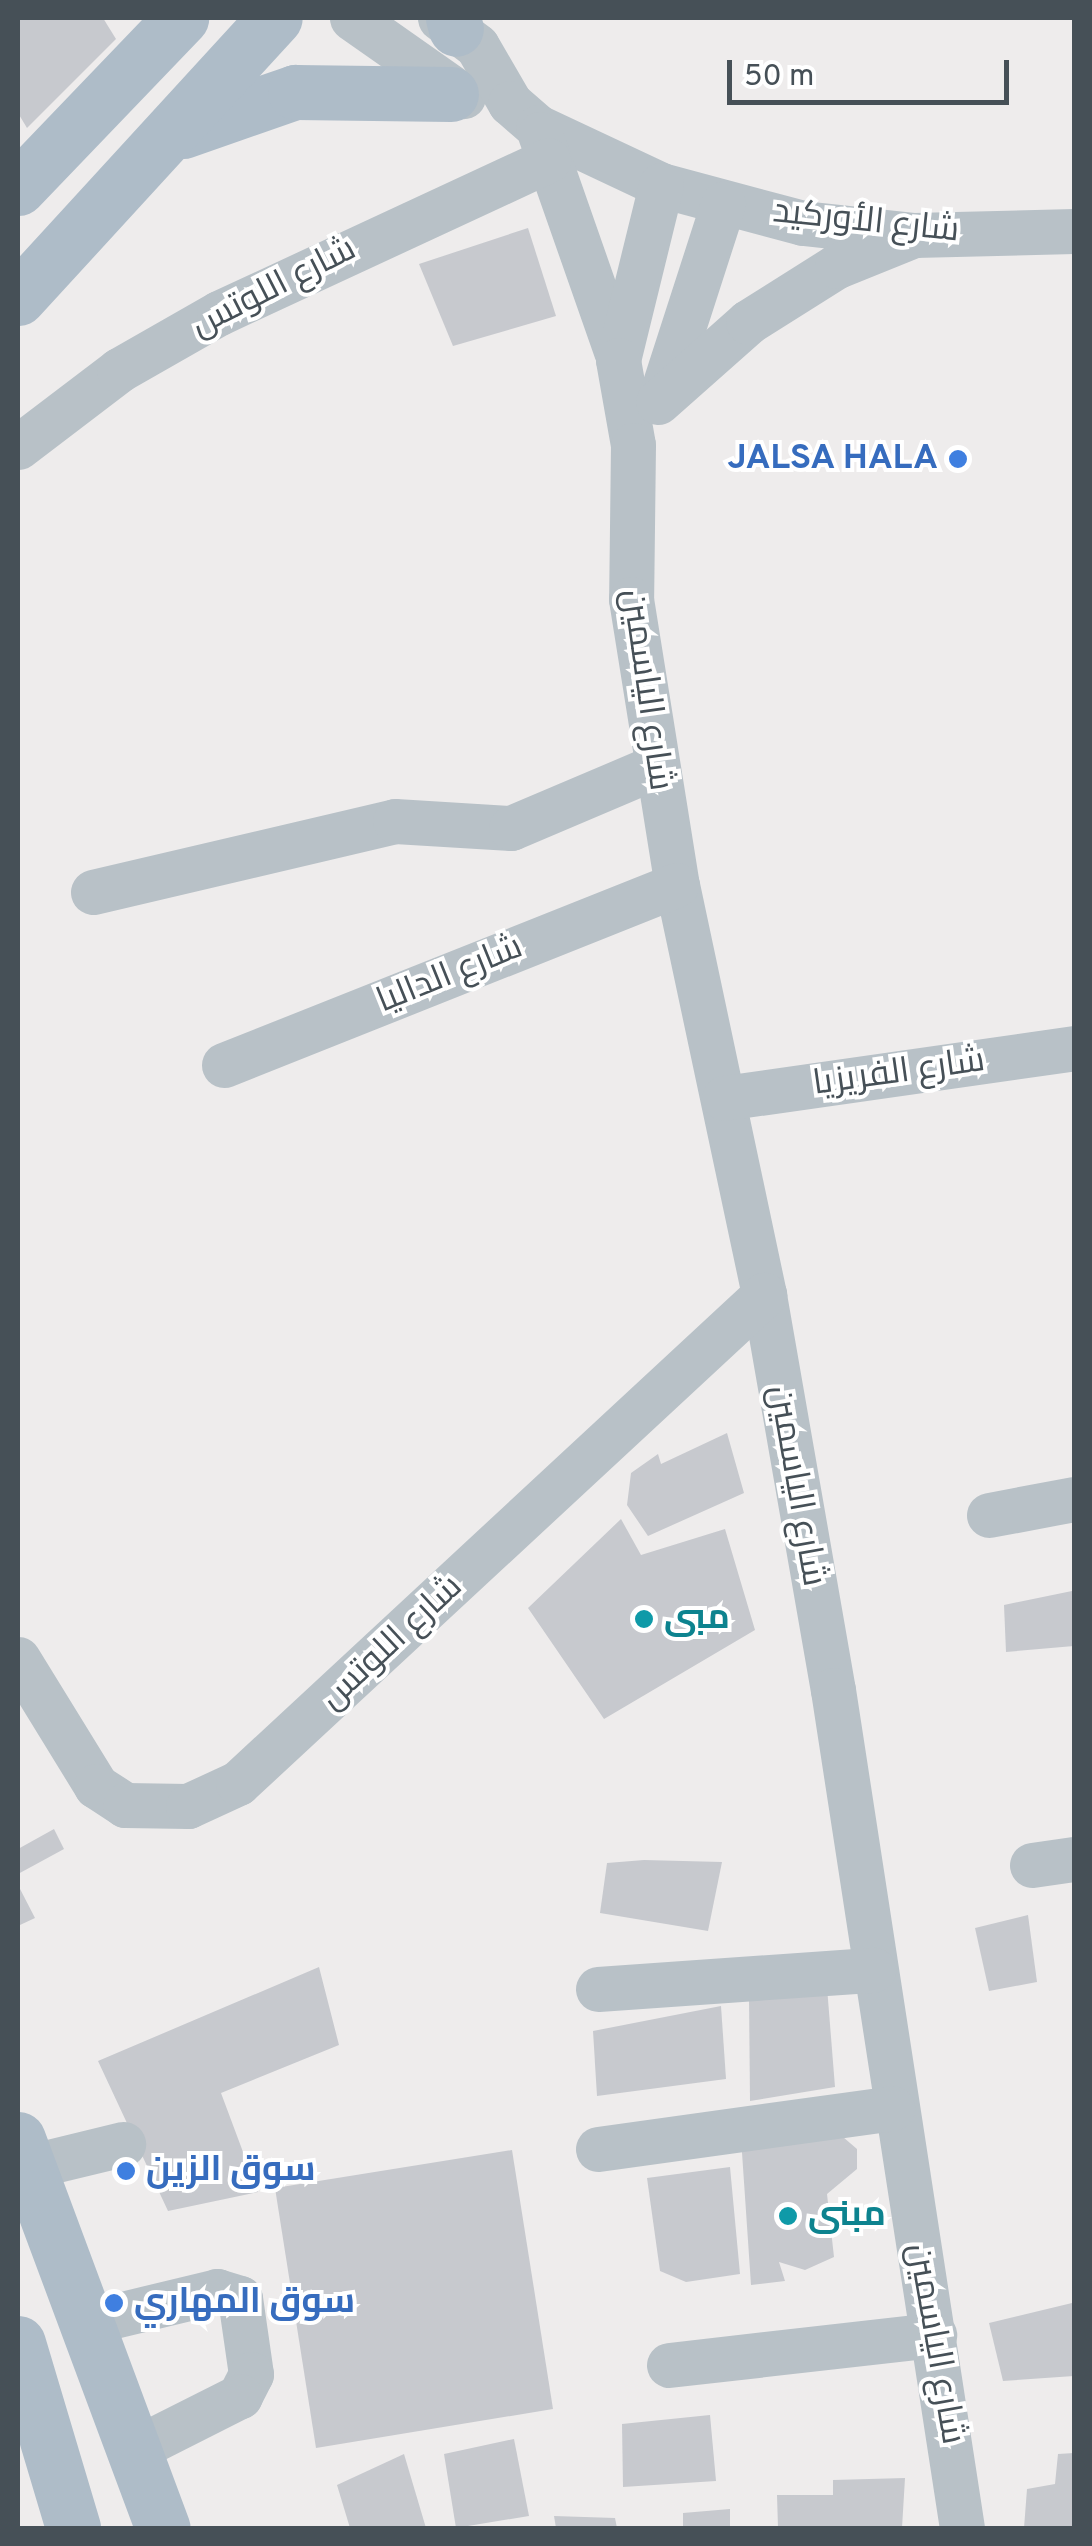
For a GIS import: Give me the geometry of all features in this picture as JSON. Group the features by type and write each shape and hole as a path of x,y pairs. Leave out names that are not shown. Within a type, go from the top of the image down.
{"main road":[{"path":"18,188 181,18"},
{"path":"18,298 176,134 275,18"},
{"path":"176,134 294,92 450,94"},
{"path":"22,2153 163,2528"},
{"path":"18,2343 45,2414 74,2528"},
{"path":"43,2528 45,2414"}],"street":[{"path":"352,18 450,94 532,130"},
{"path":"450,21 532,130 618,360"},
{"name":"شارع الأوركيد","path":"532,130 661,185 723,204 914,234 1074,230"},
{"name":"شارع اللوتس","path":"18,447 119,370 532,130"},
{"path":"618,360 661,185"},
{"path":"632,445 658,402 723,204"},
{"path":"658,402 748,322 838,266 914,234"},
{"name":"شارع الياسمين","path":"618,360 632,445 631,599 655,766 764,1294 962,2528"},
{"path":"93,892 395,821 511,828 655,766"},
{"name":"شارع الداليا","path":"224,1064 677,885"},
{"name":"شارع الفريزيا","path":"724,1098 1074,1048"},
{"name":"شارع اللوتس","path":"18,1659 96,1786 125,1804 188,1806 238,1782 764,1294"},
{"path":"989,1515 1074,1499"},
{"path":"598,1989 872,1970"},
{"path":"598,2149 892,2108"},
{"path":"22,2153 123,2144"},
{"path":"86,2323 217,2291 240,2298 251,2374 240,2396 136,2449"},
{"path":"669,2365 934,2335"}],"building":[{"path":"18,18 103,18 116,39 27,128 18,113"},
{"path":"528,228 556,316 453,346 419,264"},
{"path":"727,1433 744,1493 648,1536 627,1505 631,1473 658,1454 661,1464"},
{"name":"مبى","path":"621,1519 641,1555 725,1529 755,1630 604,1719 528,1608"},
{"path":"1072,1591 1074,1646 1006,1652 1004,1605"},
{"path":"54,1829 64,1849 18,1874 18,1849"},
{"path":"722,1862 708,1931 600,1913 607,1863"},
{"path":"18,1885 35,1918 20,1925 18,1920"},
{"path":"1028,1915 1037,1982 989,1991 975,1928"},
{"path":"319,1967 339,2045 221,2093 258,2192 168,2211 98,2061"},
{"name":"مبنى","path":"827,1987 835,2087 750,2101 749,1995"},
{"path":"721,2006 726,2079 597,2096 593,2031"},
{"name":"مبنى","path":"843,2137 857,2149 857,2169 827,2194 834,2257 805,2270 779,2262 785,2281 751,2285 741,2138"},
{"path":"512,2150 553,2409 316,2448 275,2188"},
{"name":"مبنى","path":"730,2167 740,2274 686,2282 660,2271 647,2178"},
{"path":"1072,2303 1074,2376 1003,2381 989,2323"},
{"path":"710,2415 716,2481 623,2487 622,2424"},
{"path":"514,2439 529,2516 456,2528 444,2454"},
{"path":"1074,2453 1074,2528 1024,2528 1027,2489 1055,2484 1058,2454"},
{"path":"404,2454 426,2528 350,2528 337,2485"},
{"path":"905,2478 902,2528 778,2528 777,2495 833,2495 833,2480"},
{"path":"730,2509 730,2528 683,2528 683,2513"},
{"path":"554,2516 615,2518 617,2528 556,2528"}],"place":[{"name":"JALSA HALA","path":"958,459"},
{"name":"مبى","path":"644,1619"},
{"name":"سوق الزين","path":"126,2171"},
{"name":"مبنى","path":"788,2216"},
{"name":"سوق المهاري","path":"114,2303"}]}
